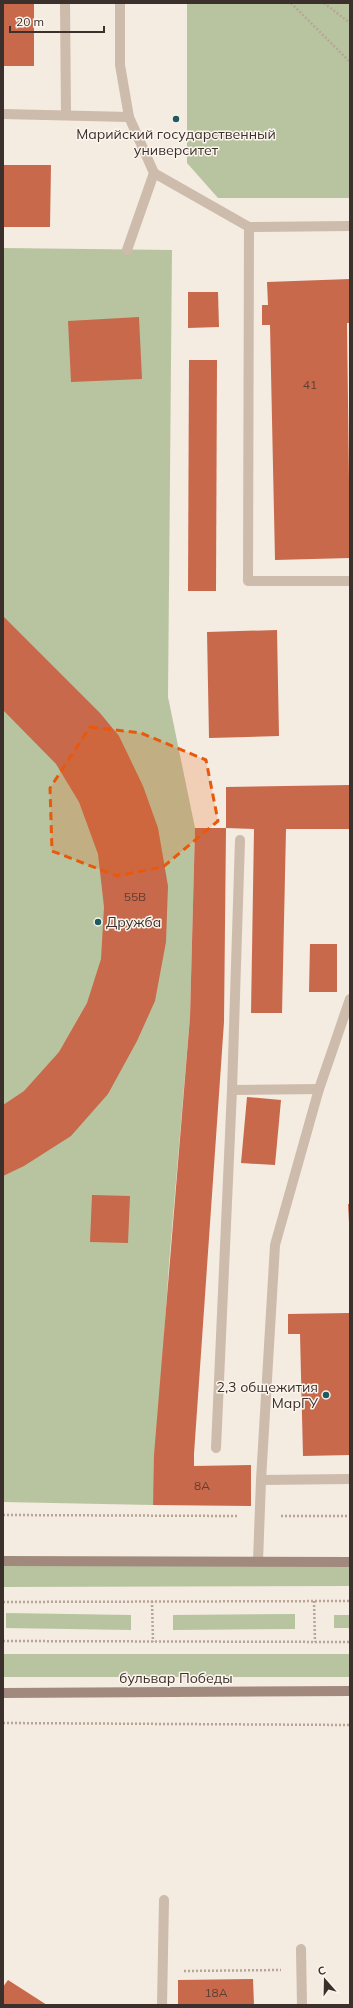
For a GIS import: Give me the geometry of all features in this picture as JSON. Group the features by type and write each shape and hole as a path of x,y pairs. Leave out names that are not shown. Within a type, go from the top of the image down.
{"street":[{"path":"3,1561 350,1562"},
{"name":"бульвар Победы","path":"3,1693 350,1690"}],"lane":[{"path":"65,3 66,115"},
{"path":"120,3 120,65 129,117 154,173 249,227 350,226"},
{"path":"3,114 129,117"},
{"path":"128,250 154,173"},
{"path":"249,227 248,581 350,581"},
{"path":"216,1448 232,1090 240,840"},
{"path":"258,1562 261,1480 275,1245 319,1089 350,999"},
{"path":"232,1090 319,1089"},
{"path":"261,1480 350,1479"},
{"path":"162,2005 164,1900"},
{"path":"301,1949 302,2005"}],"path":[{"path":"292,3 350,62"},
{"path":"324,3 350,23"},
{"path":"3,1516 350,1516"},
{"path":"152,1601 153,1642"},
{"path":"314,1601 315,1642"},
{"path":"3,1602 350,1601"},
{"path":"3,1642 350,1642"},
{"path":"3,1723 350,1725"},
{"path":"163,1971 302,1970"}],"highlighted area":[{"path":"90,727 141,733 206,760 218,821 163,867 117,876 52,851 50,788"}],"green space":[{"path":"187,3 350,3 350,198 218,198 187,163"},
{"name":"Дружба","path":"3,248 172,250 168,697 195,828 190,1017 169,1264 153,1505 3,1502"},
{"path":"3,1566 350,1566 350,1586 3,1587"},
{"path":"6,1613 131,1615 131,1630 6,1628"},
{"path":"295,1614 295,1629 173,1630 173,1615"},
{"path":"334,1615 350,1615 350,1628 334,1628"},
{"path":"3,1654 350,1654 350,1677 3,1677"}],"building":[{"path":"3,3 34,3 34,66 3,66"},
{"path":"3,165 51,165 50,227 3,227"},
{"path":"350,279 350,323 347,323 350,558 275,560 270,325 262,325 262,305 268,305 267,282"},
{"path":"188,292 218,292 219,327 188,328"},
{"path":"139,317 142,379 71,382 68,321"},
{"path":"189,360 217,360 216,591 188,591"},
{"path":"3,616 100,713 119,736 143,786 158,828 168,886 166,942 155,1001 137,1041 108,1094 71,1136 24,1166 3,1176 3,1105 24,1091 59,1052 87,1003 101,959 104,907 98,854 79,802 56,764 3,710"},
{"path":"277,630 279,736 209,738 207,632"},
{"path":"350,785 350,829 286,829 282,1013 251,1013 254,829 226,828 226,787"},
{"path":"195,828 226,828 224,1022 194,1466 251,1465 251,1506 153,1505 154,1455 190,1017"},
{"path":"310,944 337,944 337,992 309,992"},
{"path":"247,1097 281,1100 275,1165 241,1163"},
{"path":"92,1195 130,1196 128,1243 90,1242"},
{"path":"348,1204 350,1204 350,1222 349,1222"},
{"name":"2,3 общежития МарГУ","path":"350,1313 350,1455 303,1456 300,1334 288,1334 288,1314"},
{"path":"253,1979 254,2005 178,2005 178,1980"},
{"path":"8,1980 47,2005 3,2005 3,1987"}],"place":[{"name":"Марийский государственный университет","path":"176,119"},
{"name":"Дружба","path":"98,922"},
{"name":"2,3 общежития МарГУ","path":"326,1395"}]}
